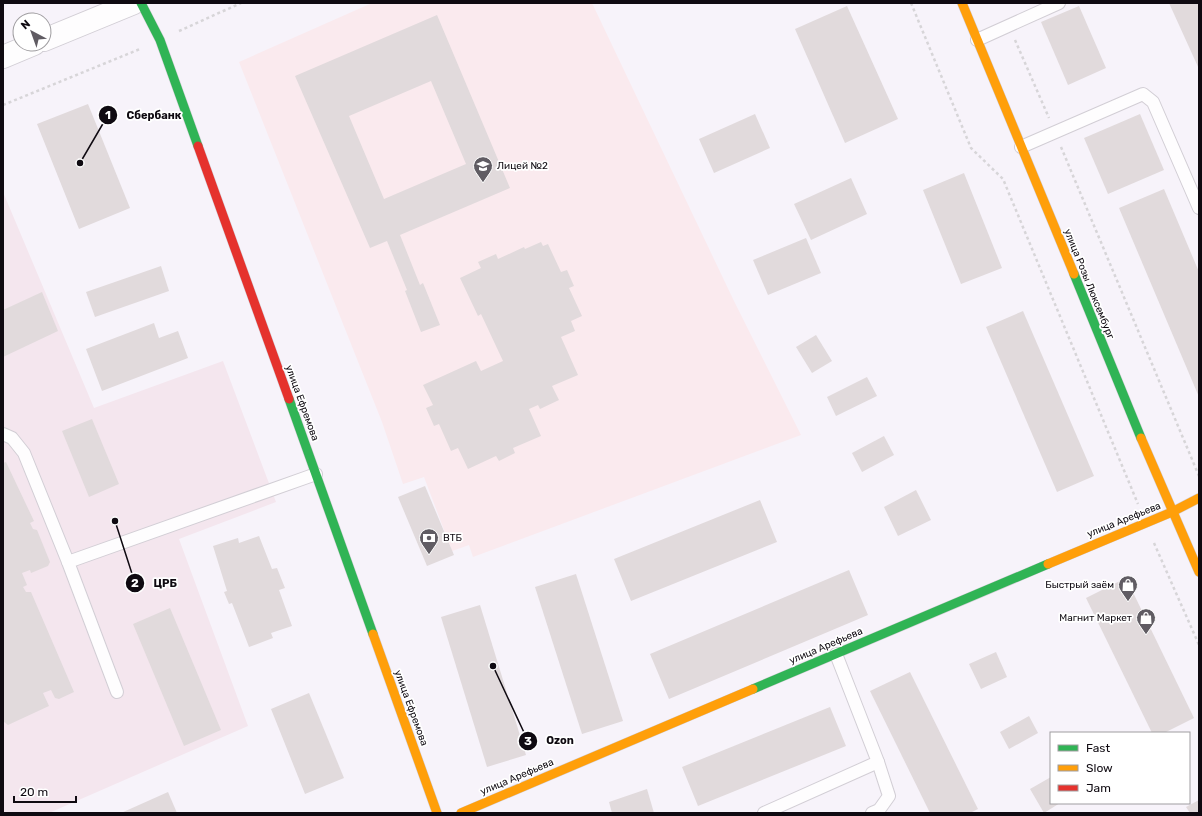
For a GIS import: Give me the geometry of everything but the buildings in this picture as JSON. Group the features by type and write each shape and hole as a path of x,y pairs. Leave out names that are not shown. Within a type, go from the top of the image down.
{"street":[{"path":"52,37 134,3"},
{"name":"улица Ефремова","path":"141,3 160,40 437,813"},
{"name":"улица Розы Люксембург","path":"962,3 1172,512 1199,572"},
{"path":"3,57 15,52"},
{"name":"улица Арефьева","path":"461,813 1145,522 1172,512 1199,498"}],"lane":[{"path":"977,40 1059,3"},
{"path":"1021,147 1142,94 1153,102 1199,208"},
{"path":"6,438 24,453 118,692"},
{"path":"68,562 316,474"},
{"path":"836,654 878,762 889,796 878,810 872,813"},
{"path":"764,813 878,762"}],"path":[{"path":"3,105 160,40 241,3"},
{"path":"911,3 971,148 1003,180 1145,522 1199,645"},
{"path":"1010,26 1199,476"}],"shaded area":[{"name":"Лицей №2","path":"372,3 592,3 733,299 801,435 473,557 469,545 452,551 424,477 403,484 382,422 239,62"},
{"path":"3,192 94,408 223,361 276,502 179,539 248,726 49,813 3,813"}],"traffic: fast":[{"path":"141,3 160,40 198,146"},
{"path":"1074,274 1141,438"},
{"path":"289,399 373,634"},
{"path":"753,689 1048,564"}],"traffic: slow":[{"path":"962,3 1074,274"},
{"path":"1141,438 1199,572"},
{"path":"1048,564 1172,512 1199,498"},
{"path":"373,634 437,813"},
{"path":"461,813 753,689"}],"traffic: jam":[{"path":"198,146 289,399"}],"place":[{"name":"Сбербанк","path":"80,163"},
{"name":"Лицей №2","path":"483,183"},
{"name":"ЦРБ","path":"115,521"},
{"name":"ВТБ","path":"429,555"},
{"name":"Быстрый заём","path":"1128,602"},
{"name":"Магнит Маркет","path":"1146,635"},
{"name":"Ozon","path":"493,666"}]}
